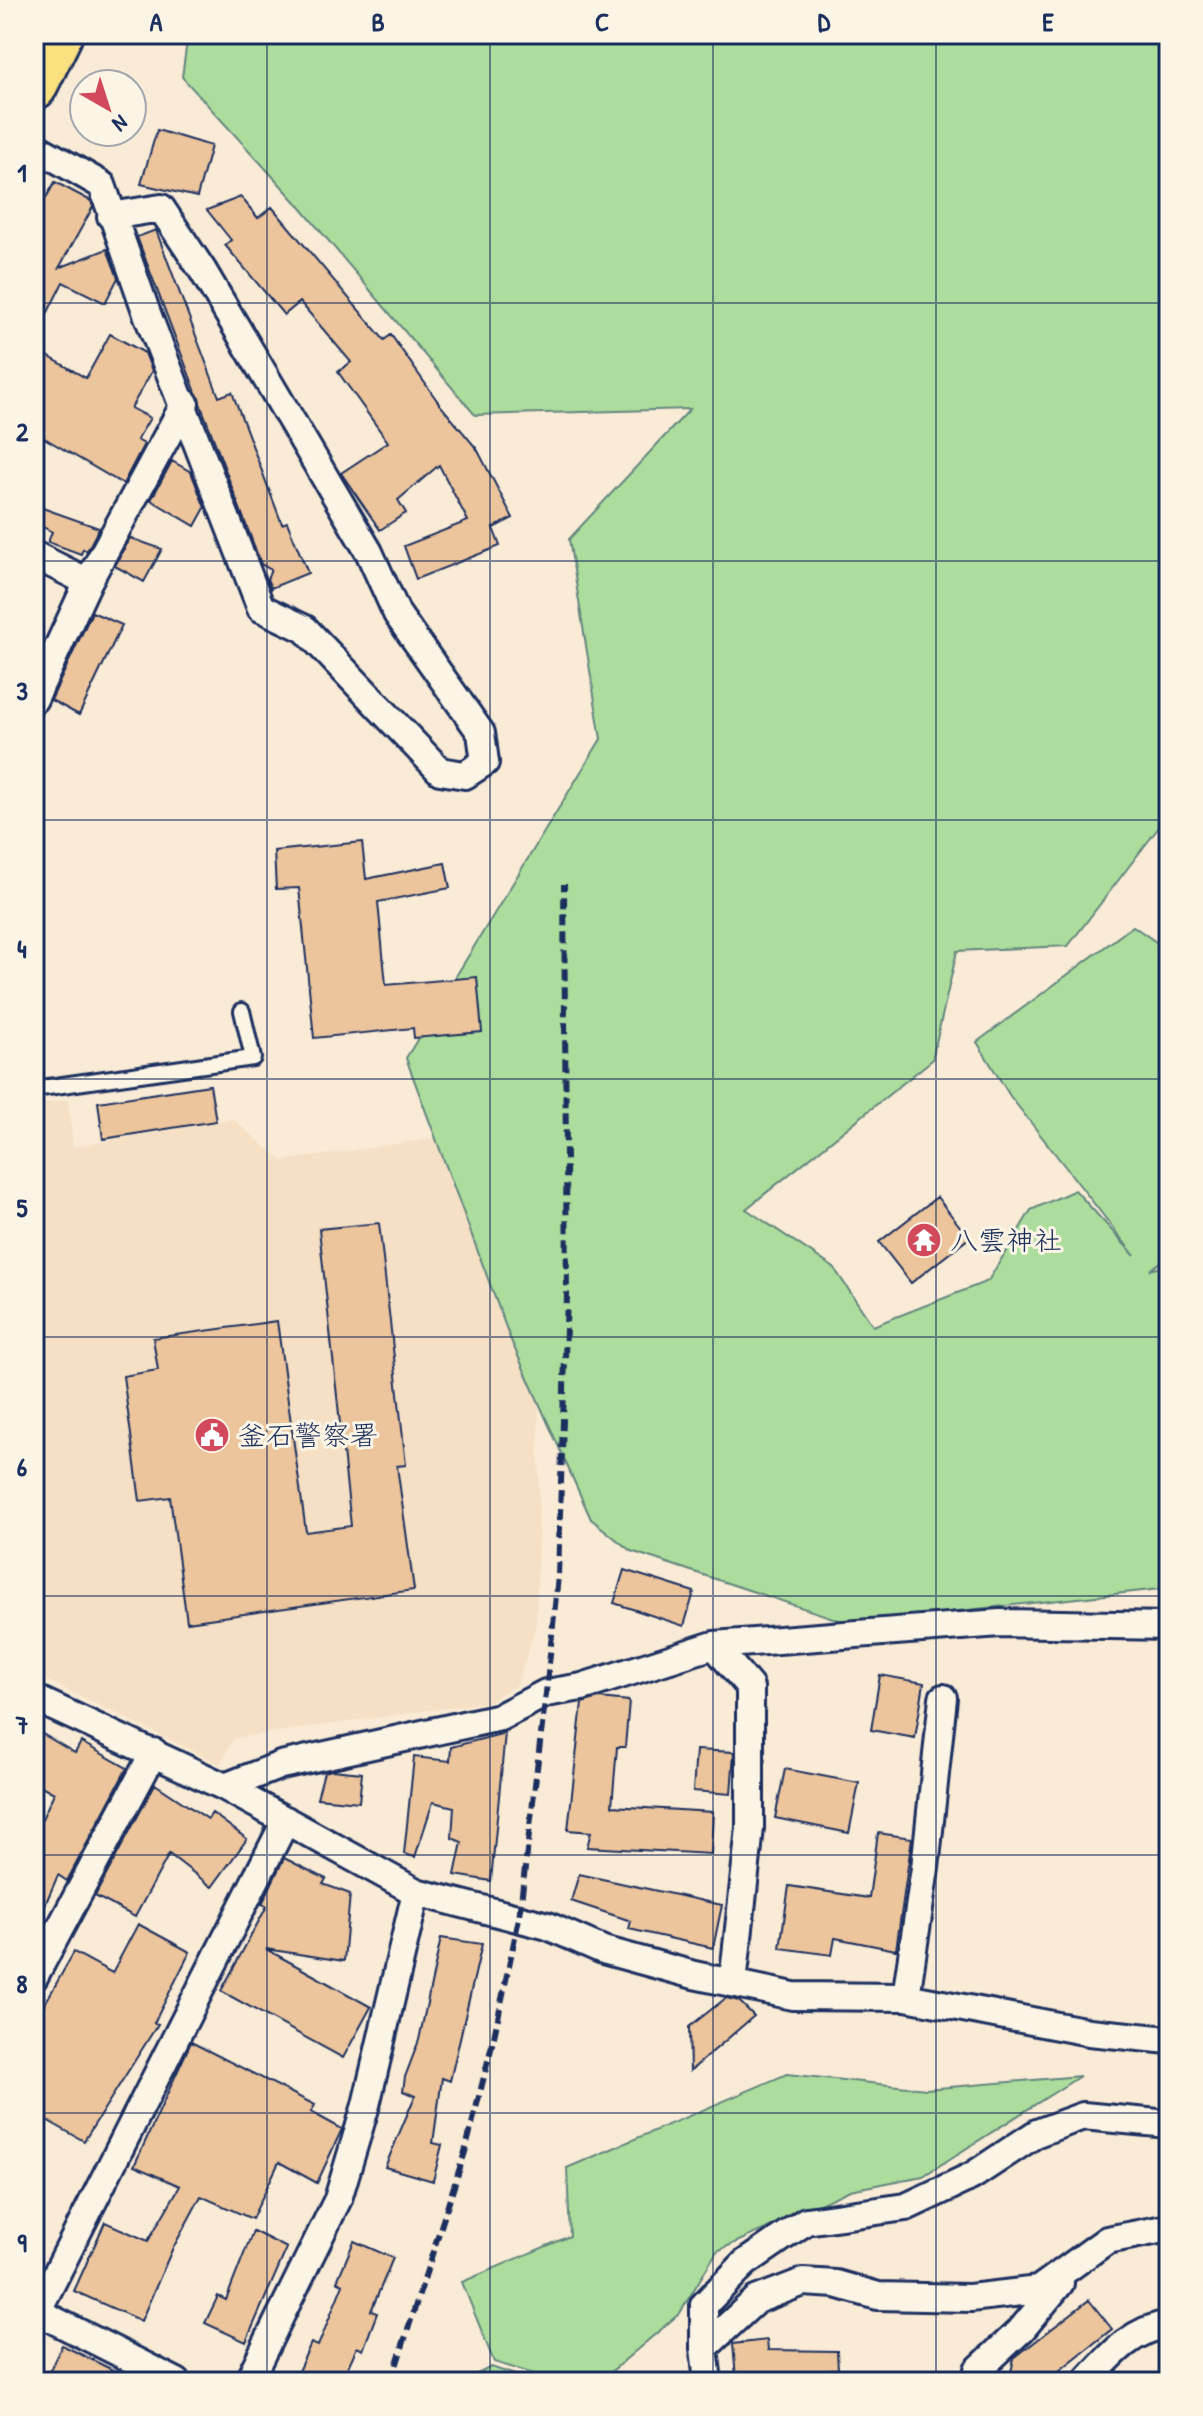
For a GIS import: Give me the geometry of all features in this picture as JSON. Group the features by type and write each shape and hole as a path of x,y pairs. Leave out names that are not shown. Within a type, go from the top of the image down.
{"highway":[{"path":"34,87 60,34"}],"street":[{"path":"34,146 102,185 111,216 261,608 305,629 440,771 465,775 485,762 481,733 397,614 369,552 203,271 161,208 111,216"},
{"path":"34,699 88,582 185,403"},
{"path":"34,555 88,582"},
{"path":"225,1787 281,1765 500,1717 546,1693 582,1687 714,1645 1000,1623 1169,1626"},
{"path":"714,1645 750,1687 750,1828 733,1983"},
{"path":"34,1698 225,1787 416,1892 534,1922 603,1950 793,1996 906,1997 1089,2032 1169,2040"},
{"path":"906,1997 925,1868 943,1698"},
{"path":"34,1977 154,1752"},
{"path":"177,2382 35,2313 286,1820"},
{"path":"248,2382 338,2199 366,2105 416,1892"},
{"path":"708,2382 704,2305 745,2263 806,2221 906,2207 972,2176 1037,2133 1083,2116 1169,2124"},
{"path":"704,2348 756,2300 803,2282 836,2284 878,2296 970,2298 1038,2290 1107,2240 1169,2228"},
{"path":"978,2382 978,2370 1022,2329 1072,2267"},
{"path":"1086,2382 1123,2342 1150,2327 1169,2324"}],"lane":[{"path":"34,1089 253,1058 242,1011"}],"shaded area":[{"path":"68,1100 73,1147 233,1119 282,1161 538,1123 539,1510 536,1625 517,1685 487,1702 234,1738 220,1764 34,1674 34,1105"}],"green space":[{"path":"188,34 1169,34 1169,814 1068,946 957,951 932,1060 746,1209 834,1268 873,1326 988,1281 1031,1210 1075,1190 1135,1256 1010,1096 977,1042 1133,926 1169,951 1169,1256 1150,1270 1169,1265 1169,1588 848,1623 631,1551 591,1519 510,1338 406,1058 601,739 569,539 690,409 475,415 296,202 182,77"},
{"path":"787,2074 926,2089 1080,2076 923,2176 850,2190 717,2251 680,2313 599,2382 561,2382 494,2362 462,2282 570,2236 567,2168"},
{"path":"491,2367 536,2382 461,2382"}],"building":[{"path":"157,130 211,146 197,197 141,184"},
{"path":"55,182 91,201 93,207 59,268 107,249 118,278 105,303 63,282 34,340 34,219"},
{"path":"241,197 258,218 272,207 384,340 391,335 441,406 477,449 513,518 493,528 500,546 416,579 404,546 468,521 439,465 398,500 406,513 380,530 341,473 388,442 338,372 351,362 300,302 284,315 225,245 231,240 207,210"},
{"path":"156,230 219,397 232,392 282,524 287,522 308,573 271,588 267,579 271,570 261,564 137,237"},
{"path":"110,334 145,353 152,371 131,408 150,418 137,440 144,444 123,484 34,432 34,348 86,378"},
{"path":"172,461 191,472 205,508 195,526 151,500"},
{"path":"34,505 99,528 87,551 83,549 81,554 48,542 52,532 34,522"},
{"path":"130,538 162,549 144,582 115,566"},
{"path":"92,612 122,625 79,715 51,700"},
{"path":"362,842 366,879 445,863 450,888 378,902 386,985 477,977 482,1032 414,1038 413,1028 314,1038 299,888 276,889 274,851"},
{"path":"210,1085 216,1121 103,1139 98,1102"},
{"name":"八雲神社","path":"937,1197 969,1238 911,1283 879,1242"},
{"name":"釜石警察署","path":"379,1223 406,1465 397,1466 414,1590 187,1622 170,1497 140,1501 123,1376 158,1370 153,1338 277,1321 306,1532 351,1526 319,1229"},
{"path":"624,1570 694,1592 684,1626 614,1603"},
{"path":"880,1675 924,1683 915,1738 871,1730"},
{"path":"599,1698 629,1701 625,1747 617,1747 612,1806 713,1812 711,1854 587,1847 591,1832 568,1830 582,1703"},
{"path":"34,1729 75,1753 81,1742 127,1768 67,1881 58,1875 34,1930 34,1836 54,1793 34,1782"},
{"path":"505,1733 491,1881 455,1875 462,1842 452,1838 454,1807 433,1802 415,1857 404,1854 414,1757 450,1761 451,1747"},
{"path":"696,1750 734,1752 731,1794 693,1791"},
{"path":"785,1769 859,1783 849,1833 775,1818"},
{"path":"324,1772 362,1773 359,1802 317,1798"},
{"path":"155,1784 208,1819 212,1813 247,1839 212,1887 169,1854 135,1917 95,1896"},
{"path":"878,1833 912,1838 896,1950 835,1938 832,1955 780,1948 789,1886 869,1898"},
{"path":"284,1858 326,1879 323,1884 350,1894 344,1961 266,1949 371,2007 343,2058 221,1991 267,1906 262,1904"},
{"path":"579,1874 722,1905 713,1948 629,1929 631,1921 571,1901"},
{"path":"138,1924 190,1952 154,2023 158,2024 84,2141 34,2113 34,2023 74,1952 112,1973"},
{"path":"441,1938 482,1944 450,2081 442,2078 433,2143 442,2145 433,2181 385,2167 415,2096 403,2091 405,2077 419,2040"},
{"path":"726,1998 739,2001 754,2016 690,2071 689,2027"},
{"path":"191,2042 315,2105 311,2112 342,2129 317,2183 279,2162 252,2219 201,2196 171,2252 141,2321 74,2291 105,2222 148,2241 180,2186 134,2166"},
{"path":"253,2231 287,2248 246,2342 205,2323 218,2296 226,2300"},
{"path":"354,2241 393,2258 371,2311 377,2313 363,2350 357,2347 341,2382 293,2382 311,2343 318,2346 343,2284 337,2281"},
{"path":"1089,2300 1112,2329 1045,2382 1009,2382 1014,2358"},
{"path":"767,2340 768,2350 837,2351 838,2369 831,2369 831,2382 794,2382 794,2373 736,2378 733,2344"},
{"path":"62,2345 137,2382 44,2382"}],"railway":[{"path":"391,2382 465,2152 494,2037 519,1918 546,1693 558,1576 567,1296 564,884"}],"place":[{"name":"八雲神社","path":"924,1240"},
{"name":"釜石警察署","path":"212,1435"}]}
